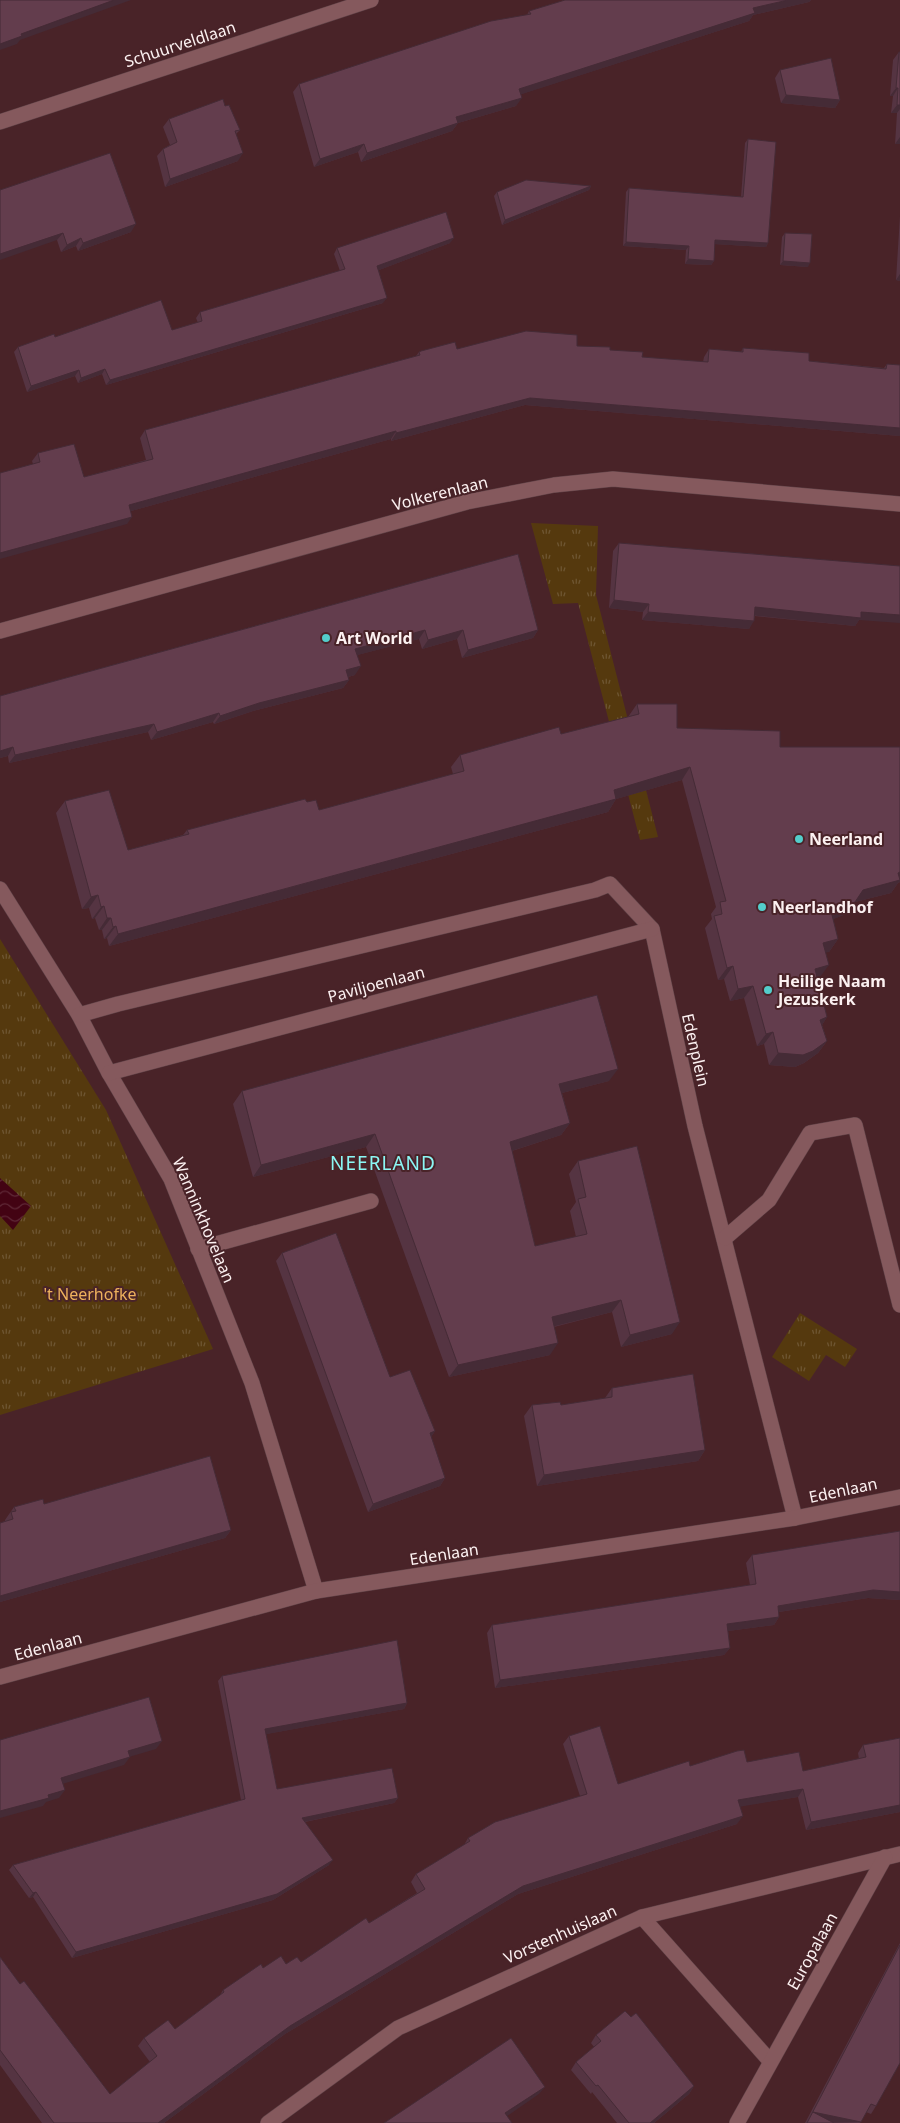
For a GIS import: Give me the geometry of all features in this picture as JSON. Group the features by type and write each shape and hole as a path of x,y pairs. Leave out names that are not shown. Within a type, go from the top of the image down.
{"street":[{"name":"Schuurveldlaan","path":"0,122 372,0"},
{"name":"Volkerenlaan","path":"0,631 468,502 554,485 613,479 900,504"},
{"path":"79,1015 594,890 610,884 652,930"},
{"name":"Wanninkhovelaan","path":"0,889 79,1015 109,1073 171,1179 252,1383 316,1591"},
{"name":"Paviljoenlaan","path":"109,1073 652,930"},
{"name":"Edenplein","path":"652,930 695,1126 795,1518"},
{"path":"725,1238 769,1200 810,1133 855,1125 900,1305"},
{"path":"198,1249 371,1201"},
{"name":"Edenlaan","path":"0,1678 316,1591 795,1518 900,1497"},
{"name":"Vorstenhuislaan","path":"268,2123 398,2028 642,1917 900,1854"},
{"name":"Europalaan","path":"737,2123 885,1857"},
{"path":"642,1917 770,2061"}],"green space":[{"path":"531,523 598,526 596,595 658,837 640,840 578,603 553,604"},
{"name":"'t Neerhofke","path":"0,939 106,1110 213,1349 0,1415"},
{"path":"800,1313 857,1349 845,1367 826,1355 809,1381 772,1357"}],"water":[{"path":"0,1178 31,1206 13,1230 0,1216"}],"building":[{"path":"0,0 114,0 21,34 22,36 0,44"},
{"path":"565,0 788,0 753,8 755,13 519,89 522,98 456,117 458,123 367,153 364,144 320,159 299,84 491,21 531,14 529,11"},
{"path":"899,52 900,105 897,105 898,88 896,88"},
{"path":"831,58 840,100 786,95 780,70"},
{"path":"223,99 225,106 229,105 240,130 235,131 243,153 170,179 163,149 177,142 169,119"},
{"path":"748,139 776,142 768,243 715,240 714,261 688,259 689,246 626,242 629,188 743,197"},
{"path":"110,153 136,224 83,243 81,238 67,245 63,233 0,254 0,190"},
{"path":"526,180 591,186 505,220 497,192"},
{"path":"446,212 454,238 377,266 387,298 110,380 105,369 81,378 79,370 31,386 18,347 54,334 55,337 161,300 172,330 202,321 200,312 345,269 337,248"},
{"path":"785,233 812,234 810,263 783,261"},
{"path":"526,331 577,335 577,346 610,347 610,350 643,352 642,357 708,362 709,349 743,352 743,348 809,353 809,361 886,369 887,364 900,365 900,428 530,398 396,433 396,431 129,505 132,517 0,553 0,473 40,462 38,453 74,444 84,477 153,459 145,430 420,355 419,352 421,351 455,342 457,349"},
{"path":"619,543 900,566 900,615 861,612 861,618 755,607 754,621 648,612 649,604 614,600"},
{"path":"518,554 538,630 468,650 463,630 428,640 425,630 355,649 361,666 346,670 349,680 259,703 220,716 219,713 157,732 154,724 15,755 13,747 0,751 0,696"},
{"path":"637,704 677,704 677,728 780,731 780,747 900,747 900,872 898,873 900,880 863,890 855,902 831,911 838,939 823,943 829,965 815,969 827,1017 820,1020 827,1041 813,1051 803,1055 778,1053 773,1032 766,1034 753,986 738,989 733,966 727,968 714,916 722,914 720,902 726,901 690,767 614,790 616,799 118,934 116,926 113,927 111,918 107,918 104,906 101,907 98,895 91,897 65,801 109,790 128,850 189,834 187,830 305,799 307,802 316,800 319,810 464,771 460,755 559,727 561,734 639,714"},
{"path":"597,995 618,1069 559,1084 570,1123 510,1142 535,1246 587,1234 578,1199 586,1197 578,1161 637,1146 680,1322 630,1335 621,1300 552,1317 558,1343 458,1365 375,1134 261,1165 242,1091"},
{"path":"336,1233 390,1377 410,1370 435,1431 430,1433 445,1478 373,1504 282,1253"},
{"path":"693,1374 705,1450 544,1475 532,1405 560,1402 561,1405 612,1397 612,1388"},
{"path":"210,1456 231,1530 0,1596 0,1523 13,1519 11,1512 16,1511 14,1507 43,1499 44,1504"},
{"path":"900,1531 900,1592 873,1590 778,1606 779,1617 727,1624 730,1648 500,1680 492,1625 756,1584 752,1555"},
{"path":"397,1640 407,1703 265,1729 277,1789 392,1768 398,1798 302,1818 333,1860 277,1894 76,1952 36,1892 33,1893 13,1865 245,1799 222,1676"},
{"path":"149,1697 162,1741 128,1751 130,1757 61,1778 65,1790 48,1795 49,1798 0,1811 0,1740"},
{"path":"600,1726 618,1784 689,1761 690,1766 744,1750 747,1762 799,1752 803,1771 866,1757 863,1745 900,1738 900,1805 811,1822 803,1789 738,1800 743,1816 523,1886 290,2026 158,2123 54,2123 0,2050 0,1957 20,1984 24,1981 110,2094 157,2056 144,2038 168,2020 175,2029 224,1992 223,1990 261,1964 263,1968 281,1956 286,1964 297,1957 301,1962 366,1918 369,1923 425,1889 416,1874 470,1841 468,1838 495,1822 587,1794 569,1736"},
{"path":"900,1945 900,2063 876,2106 871,2104 861,2122 813,2112 834,2123 807,2123"},
{"path":"625,2011 631,2017 636,2013 694,2086 650,2123 629,2123 598,2085 596,2086 576,2062 601,2041 596,2035"},
{"path":"511,2038 545,2087 505,2113 512,2123 384,2123"}],"place":[{"name":"Art World","path":"326,638"},
{"name":"Neerland","path":"799,839"},
{"name":"Neerlandhof","path":"762,907"},
{"name":"Heilige Naam Jezuskerk","path":"768,990"}],"district":[{"name":"NEERLAND","path":"383,1163"}]}
